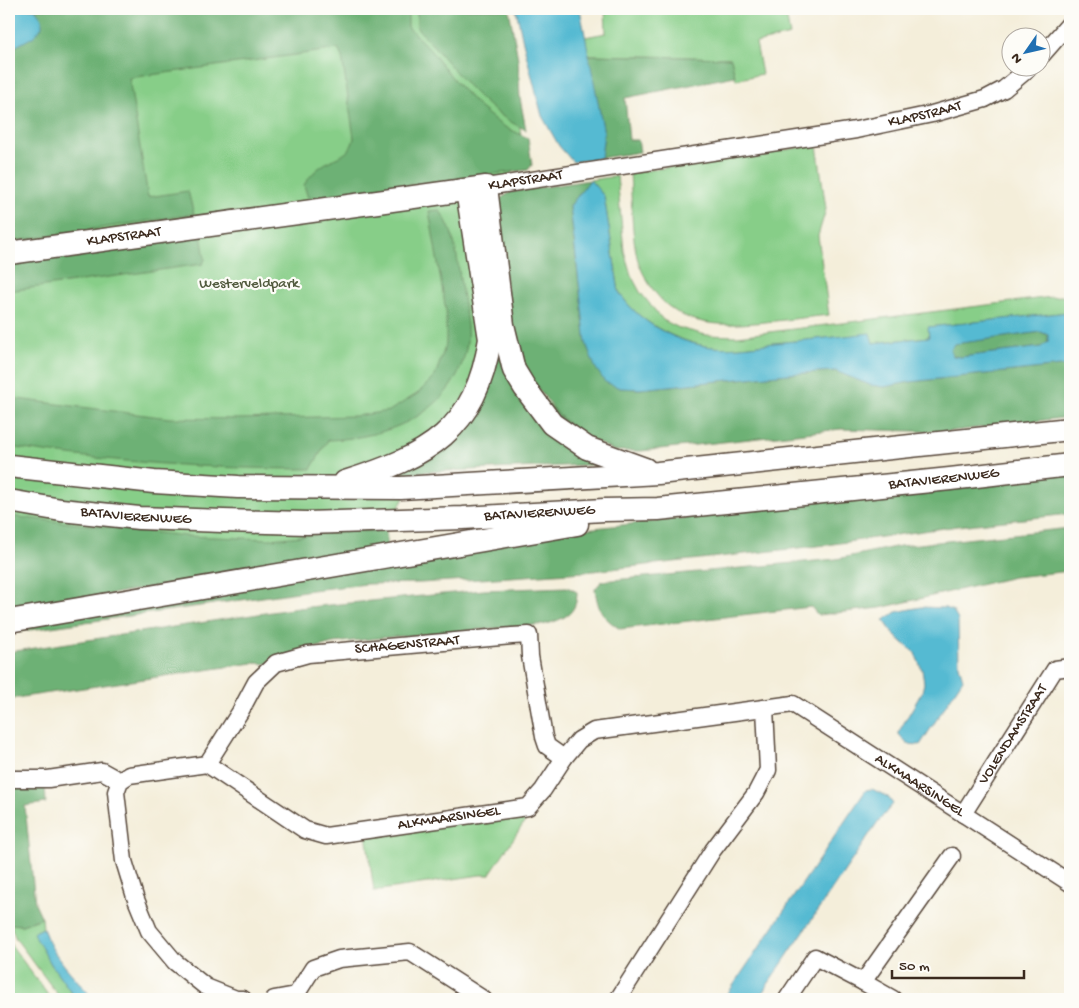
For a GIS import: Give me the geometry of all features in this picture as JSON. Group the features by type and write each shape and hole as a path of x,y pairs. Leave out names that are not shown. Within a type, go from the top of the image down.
{"main road":[{"name":"KLAPSTRAAT","path":"9,253 477,188"},
{"path":"477,188 503,325 514,370 521,382 552,424 568,436 587,448 622,462 658,473"},
{"path":"325,488 368,475 426,448 441,438 456,424 472,402 487,360 490,339 477,188"},
{"path":"9,466 154,482 238,487 401,488 658,473 1070,429"},
{"name":"BATAVIERENWEG","path":"9,502 61,510 140,518 223,522 307,523 462,518 658,509 1070,465"},
{"path":"9,621 584,522 604,510"}],"street":[{"path":"1052,44 1070,23"},
{"name":"KLAPSTRAAT","path":"477,188 856,130 932,114 986,98 1004,89 1017,78"},
{"name":"SCHAGENSTRAAT","path":"207,764 240,712 256,682 276,663 308,654 530,635 530,656 544,737 547,746 564,758"},
{"name":"VOLENDAMSTRAAT","path":"963,814 1055,669 1070,667"},
{"name":"ALKMAARSINGEL","path":"207,764 306,830 326,836 528,807 543,790 564,758 579,740 594,730 793,704 1070,883"},
{"path":"618,999 713,850 756,793 768,770 765,708"},
{"path":"207,764 129,775 120,781 116,792 124,862 135,897 149,931 175,962 206,987 236,999 243,999"},
{"path":"9,779 48,779 102,771 120,781"},
{"path":"863,982 952,856"},
{"path":"274,999 296,995 313,968 339,959 410,952 474,997"},
{"path":"787,999 815,957 893,999"}],"green space":[{"name":"Westerveldpark","path":"9,9 495,9 527,163 478,196 501,334 373,551 9,596"},
{"path":"35,9 408,9 408,27 431,51 458,85 478,106 501,125 528,138 532,165 528,170 308,198 304,185 308,179 320,167 346,152 354,138 342,57 338,49 129,78 148,197 188,191 194,214 9,242 9,50 15,48 37,10"},
{"path":"417,9 509,9 518,59 520,98 526,130 494,110 467,84 417,28"},
{"path":"605,9 785,9 790,35 756,43 762,74 736,80 730,58 588,55 585,37 606,33"},
{"path":"588,55 731,58 735,76 625,98 629,140 638,140 640,152 601,158 604,133"},
{"path":"817,145 826,209 818,236 829,315 719,324 690,319 665,303 649,283 637,257 630,173"},
{"path":"617,176 624,251 631,275 640,292 663,320 679,328 706,335 737,336 1060,296 1070,297 1070,312 929,327 929,337 872,343 869,334 730,348 693,343 680,339 645,320 635,312 619,292 604,196 590,180"},
{"path":"590,180 570,206 586,343 620,388 640,389 835,371 870,385 884,387 910,382 1070,365 1070,417 945,432 841,429 641,451 614,451 569,428 516,361 495,202 511,192"},
{"path":"439,210 449,227 455,246 466,317 467,341 459,371 447,390 432,406 414,418 373,434 328,440 311,469 235,468 160,464 84,457 9,447 9,398 169,418 238,419 356,416 389,411 417,394 435,376 446,344 446,311 429,211"},
{"path":"201,234 205,259 203,264 9,291 9,262"},
{"path":"497,327 504,362 610,464 398,473 458,430"},
{"path":"1041,332 1048,335 1048,342 1042,347 961,357 953,356 950,350 953,344"},
{"path":"1070,468 1070,514 958,526 826,545 584,572 421,583 367,584 312,590 9,633 9,626 505,538 693,517"},
{"path":"9,516 185,536 270,539 353,531 386,531 388,548 9,611"},
{"path":"1070,528 1070,571 1014,577 880,608 818,615 811,607 620,629 605,617 599,608 595,589 602,581 836,559 900,546"},
{"path":"567,587 577,592 573,610 565,617 547,624 333,643 284,656 269,664 253,663 9,699 9,652 298,608 484,590"},
{"path":"9,786 45,786 46,803 25,806 35,903 42,918 22,925 10,924"},
{"path":"532,811 489,875 374,891 366,834"},
{"path":"42,918 43,928 34,933 51,964 76,999 61,999 16,939 10,924 22,925"},
{"path":"9,942 51,999 9,999"}],"water":[{"path":"9,9 35,9 42,18 42,27 33,37 9,50"},
{"path":"516,9 580,9 604,133 601,158 573,162 559,146 542,116"},
{"path":"590,180 604,196 619,292 635,312 645,320 656,328 680,339 705,346 722,348 870,333 873,343 929,337 928,327 1070,312 1070,365 910,382 884,387 870,385 835,371 640,389 620,388 605,382 595,367 586,343 570,206","holes":["1041,332 1048,335 1048,342 1041,347 961,357 953,356 950,350 954,344"]},
{"path":"921,607 946,608 953,611 958,620 959,665 963,679 920,745 907,744 898,733 922,692 924,683 922,670 915,653 894,635 884,620 896,612"},
{"path":"872,789 888,797 893,804 877,823 758,999 724,999 866,790"},
{"path":"43,928 58,957 93,999 76,999 51,964 33,933"}]}
